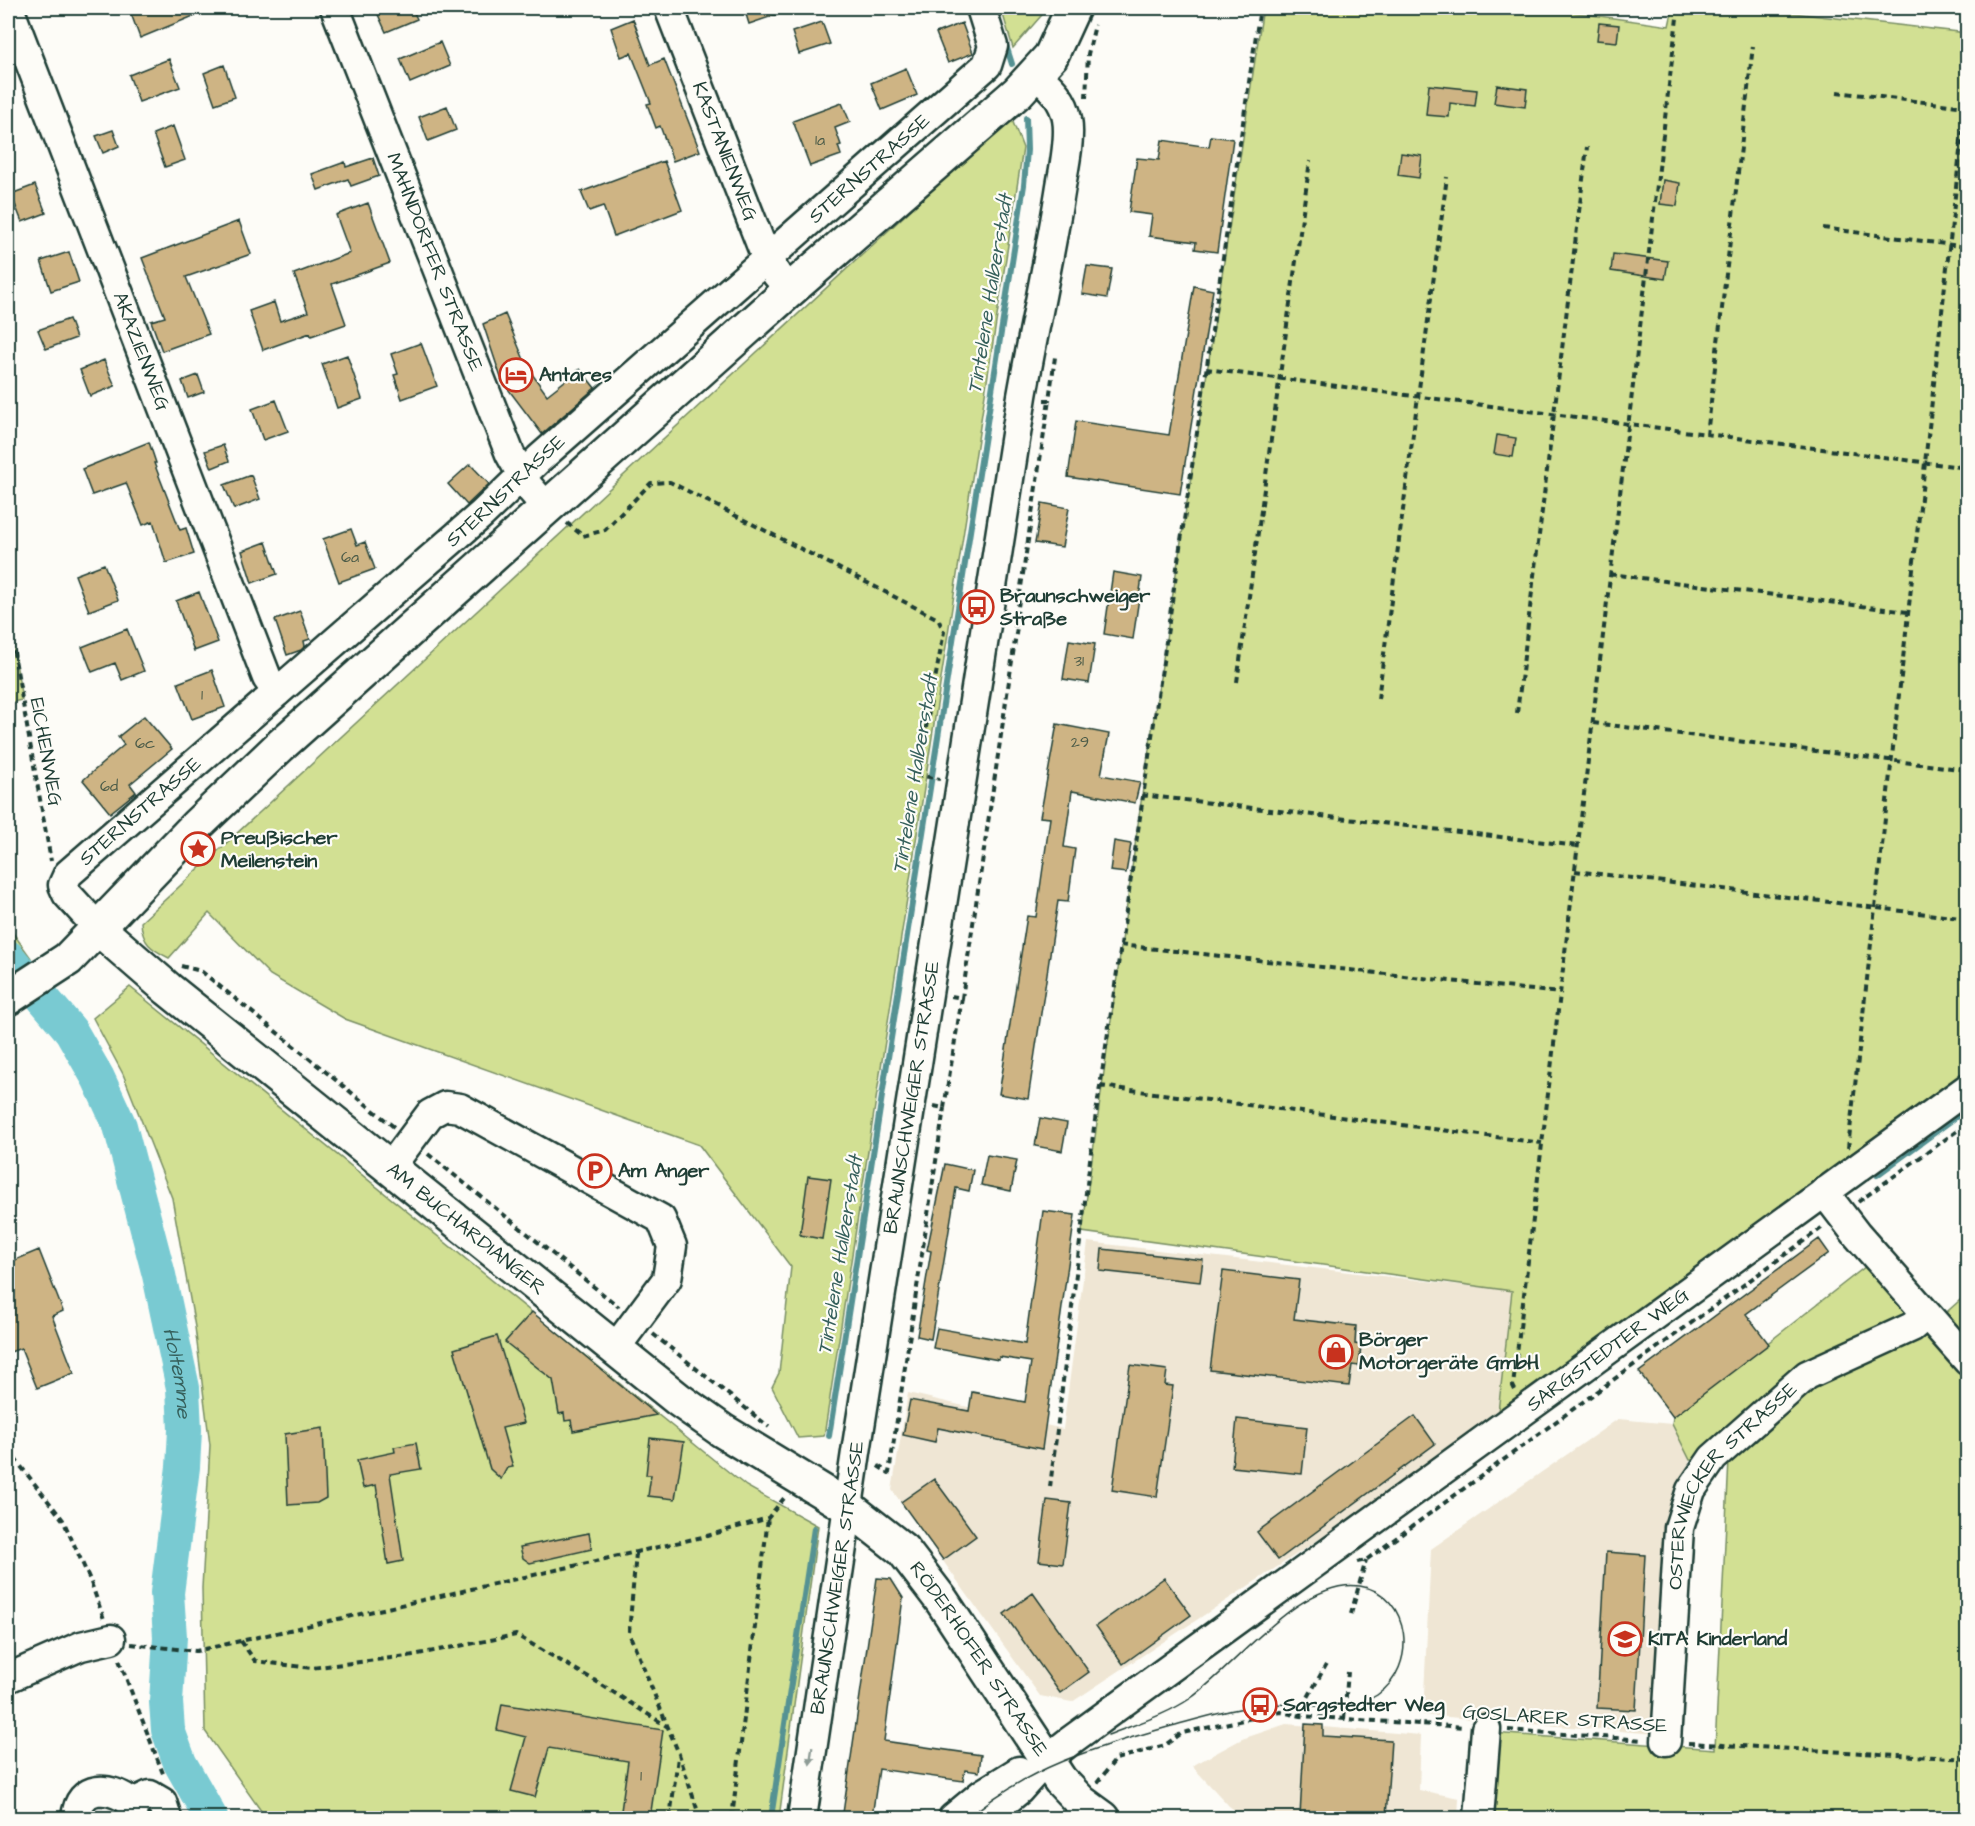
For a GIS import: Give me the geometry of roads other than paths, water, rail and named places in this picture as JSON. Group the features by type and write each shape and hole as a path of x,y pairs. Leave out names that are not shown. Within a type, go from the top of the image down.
{"main road":[{"path":"1036,74 1062,37 1074,8"},
{"name":"STERNSTRASSE","path":"8,998 60,964 99,929 239,783 789,291 1036,74"},
{"name":"AM BUCHARDIANGER","path":"99,929 130,958 614,1350 723,1431 848,1507"},
{"name":"RÖDERHOFER STRASSE","path":"848,1507 881,1531 913,1561 1046,1760 1092,1810"}],"street":[{"name":"AKAZIENWEG","path":"9,8 267,678 277,692"},
{"name":"MAHNDORFER STRASSE","path":"335,8 521,476 547,508"},
{"name":"KASTANIENWEG","path":"669,8 767,260 789,291"},
{"name":"STERNSTRASSE","path":"99,929 67,894 63,885 68,874 482,514 521,476 987,65 993,46 981,8"},
{"name":"BRAUNSCHWEIGER STRASSE","path":"802,1818 856,1452 1022,396 1038,302 1051,249 1065,151 1068,122 1063,106 1055,92 1036,74"},
{"name":"SARGSTEDTER WEG","path":"1046,1760 1526,1409 1832,1203 1853,1171 1968,1088"},
{"path":"389,1169 430,1114 445,1106 460,1108 661,1219 672,1246 666,1279 614,1350"},
{"path":"1832,1203 1926,1315 1968,1361"},
{"name":"OSTERWIECKER STRASSE","path":"1666,1742 1679,1528 1691,1490 1713,1458 1807,1375 1912,1327 1926,1315"},
{"path":"8,1678 81,1647 118,1641"},
{"path":"1479,1818 1486,1729"},
{"path":"953,1818 982,1794 1018,1771 1046,1760"},
{"path":"986,1818 1019,1790 1046,1760"},
{"path":"76,1818 77,1805 84,1794 94,1790 123,1796 133,1811 150,1795 162,1802 167,1818"}],"waterway":[{"name":"Tintelene Halberstadt","path":"1005,42 1012,64"},
{"name":"Tintelene Halberstadt","path":"829,1436 1024,185 1027,150 1026,118"},
{"name":"Holtemme","path":"8,957 71,1031 98,1078 120,1126 159,1275 183,1388 185,1430 183,1467 167,1593 170,1637 166,1702 168,1730 180,1763 211,1818"},
{"path":"1877,1175 1968,1108"},
{"name":"Tintelene Halberstadt","path":"771,1818 814,1528"}],"tram line":[{"path":"968,1818 991,1800 1038,1772 1062,1761 1140,1735 1214,1714 1261,1705 1336,1707 1364,1702 1377,1695 1390,1683 1399,1667 1404,1650 1399,1617 1390,1602 1377,1592 1360,1586 1338,1587 1315,1595 1292,1609 1270,1627 1191,1698 1161,1714 1108,1735"}],"place":[{"name":"Antares","path":"516,375"},
{"name":"Braunschweiger Straße","path":"977,607"},
{"name":"Preußischer Meilenstein","path":"198,849"},
{"name":"Am Anger","path":"595,1171"},
{"name":"Börger Motorgeräte GmbH","path":"1336,1352"},
{"name":"KITA Kinderland","path":"1625,1639"},
{"name":"Sargstedter Weg","path":"1260,1705"}]}
